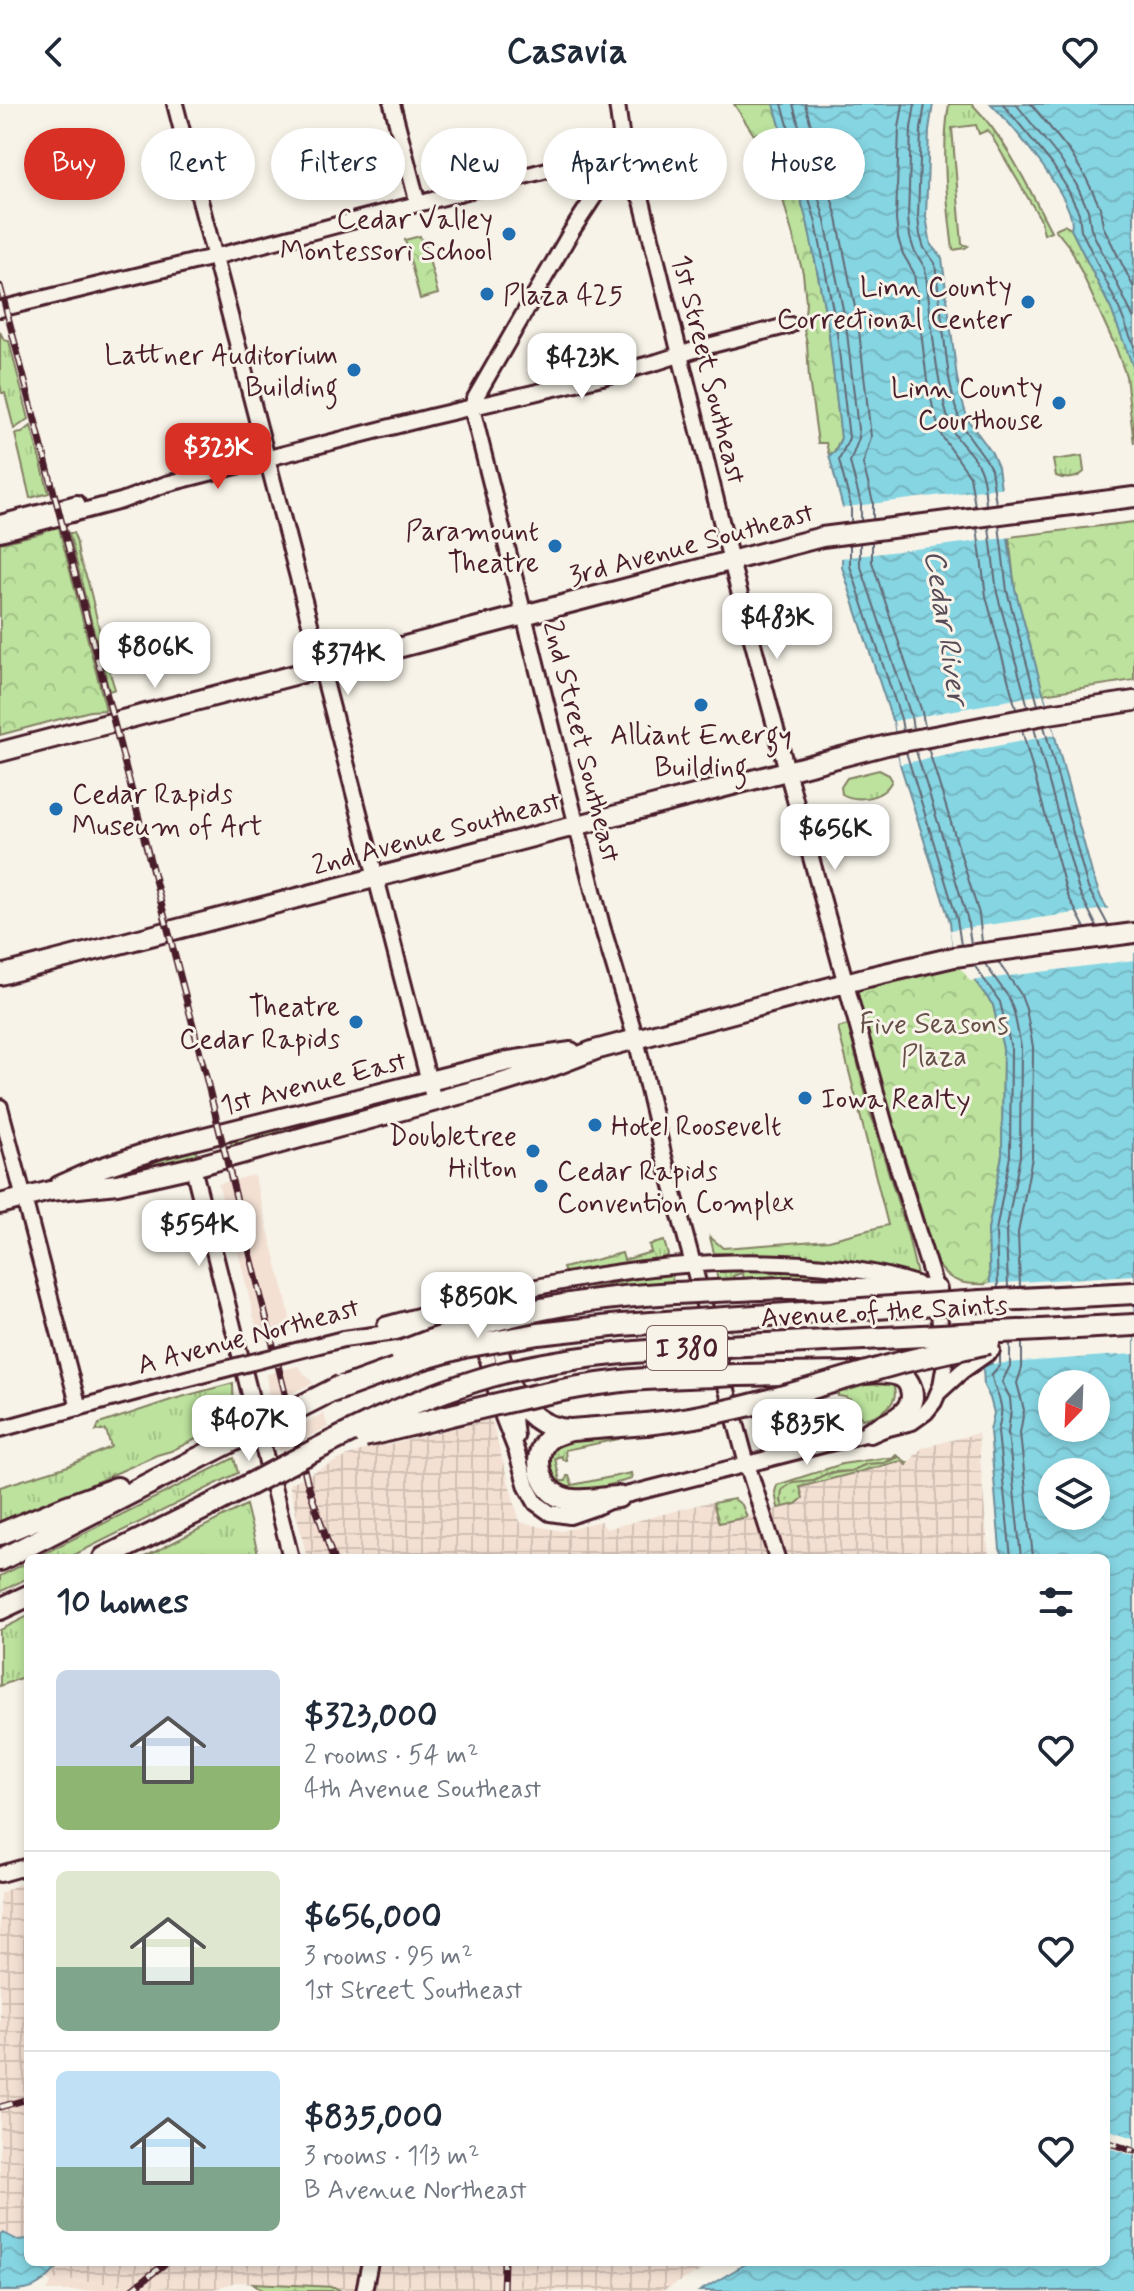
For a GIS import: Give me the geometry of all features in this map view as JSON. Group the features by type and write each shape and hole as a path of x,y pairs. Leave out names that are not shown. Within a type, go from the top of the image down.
{"highway":[{"path":"331,1392 377,1363 403,1351 513,1316 611,1298 785,1288 936,1290"},
{"name":"Avenue of the Saints","path":"331,1392 464,1347 538,1334 621,1325 1134,1293"},
{"name":"Avenue of the Saints","path":"112,1554 394,1413 471,1383 515,1370 577,1358 671,1349 1134,1325"},
{"path":"511,1389 540,1423 555,1429 646,1424 760,1404 922,1357 1059,1329"},
{"path":"806,1373 945,1356"},
{"path":"329,1443 497,1403 607,1383 806,1373 900,1375 907,1380 912,1394 909,1407 870,1432"},
{"name":"I 380","path":"0,1560 331,1392"},
{"path":"571,1430 550,1437 545,1445 539,1463 544,1483 566,1499 618,1497"},
{"path":"0,1534 65,1507 178,1469"},
{"path":"0,1609 24,1598"}],"main road":[{"name":"3rd Avenue Southeast","path":"0,752 838,534 1134,497"},
{"name":"2nd Avenue Southeast","path":"0,975 892,744 1134,701"},
{"name":"1st Avenue East","path":"0,1204 50,1191 117,1184 193,1167 518,1079 595,1050 954,957 1134,933"},
{"name":"1st Avenue East","path":"50,1191 97,1169 161,1148 528,1057 595,1050"}],"street":[{"path":"175,104 434,1101"},
{"path":"392,104 418,204"},
{"path":"617,104 620,128"},
{"path":"0,309 543,171"},
{"path":"472,408 580,217 593,200"},
{"name":"1st Street Southeast","path":"641,200 731,561 787,770 888,1136 936,1290 945,1356 939,1393"},
{"path":"0,523 602,377 790,325"},
{"name":"2nd Street Southeast","path":"472,408 602,926 636,1039 663,1153 747,1464 776,1554"},
{"path":"0,533 121,501 159,486"},
{"path":"0,1107 79,1408"},
{"path":"193,1167 290,1554"},
{"name":"A Avenue Northeast","path":"0,1429 497,1296 593,1276 694,1263 808,1264 860,1271 936,1290"},
{"path":"497,1296 492,1305 492,1319 511,1389 516,1450"},
{"path":"343,1339 443,1323 469,1330 484,1345 503,1417 531,1496 550,1513 570,1516 618,1497 912,1422 926,1412 939,1393 970,1365 992,1350"},
{"path":"0,1874 24,1867"},
{"path":"364,2291 369,2266"}],"shaded area":[{"path":"66,522 114,708 106,709 58,524"},
{"path":"254,1175 292,1330 259,1339 218,1184"},
{"path":"298,1366 313,1383 269,1404 267,1374"},
{"path":"324,1414 328,1427 280,1451 276,1437"},
{"path":"491,1419 520,1522 561,1531 600,1521 606,1529 713,1501 719,1523 796,1504 800,1487 902,1461 907,1464 922,1448 978,1433 989,1554 306,1554 289,1484 383,1442 385,1446"},
{"path":"24,1882 24,2239 17,2240 3,2233 0,2235 0,1893"},
{"path":"710,2266 662,2291 371,2291 236,2282 214,2289 193,2290 47,2279 57,2268"},
{"path":"47,2279 193,2290 47,2291 52,2282"}],"green space":[{"path":"734,104 774,104 781,128 749,128"},
{"path":"949,104 972,104 984,118 1016,164 1051,231 1044,234 1041,220 988,130 979,134 976,125 952,128 962,244 968,246 953,250 945,159"},
{"path":"783,200 801,200 828,326 841,438 829,455 826,443 818,443 804,330 806,302 803,273"},
{"path":"1064,225 1071,229 1111,309 1134,368 1134,444 1126,376 1071,249 1055,229"},
{"path":"420,236 424,240 438,294 420,299 405,240"},
{"path":"0,332 4,340 9,341 29,419 14,429 0,384"},
{"path":"31,426 49,493 30,498 15,434"},
{"path":"1082,456 1084,472 1081,475 1070,478 1056,476 1053,460"},
{"path":"1134,522 1134,680 1043,694 1015,589 1009,537"},
{"path":"58,524 106,710 90,711 0,735 0,543 42,533 46,527"},
{"path":"69,533 73,533 76,539 88,582 115,689 109,691"},
{"path":"879,770 892,780 877,795 856,798 842,794 841,787 847,778"},
{"name":"Five Seasons Plaza","path":"954,959 966,969 993,1005 1003,1048 1002,1155 988,1230 990,1284 959,1282 946,1274 936,1261 846,983"},
{"path":"848,1025 917,1275 807,1258 714,1253 710,1237 723,1248 829,1240 888,1225 838,1028"},
{"path":"342,1110 306,1127 233,1149 230,1139"},
{"path":"195,1148 198,1158 135,1172 134,1167"},
{"path":"664,1241 668,1255 659,1260 565,1273 563,1268 622,1253 624,1260 651,1252 649,1245"},
{"path":"716,1269 813,1272 866,1279 757,1283 755,1278 746,1282 742,1273 733,1276 735,1285 718,1285"},
{"path":"671,1272 674,1287 543,1301 542,1298"},
{"path":"862,1381 892,1383 895,1390 892,1402 876,1415 862,1419 851,1401 837,1393 788,1405"},
{"path":"233,1383 234,1421 0,1525 0,1487 68,1466 111,1447 106,1430 96,1431 99,1424"},
{"path":"619,1434 619,1439 565,1450 566,1460 561,1456 555,1458 560,1481 566,1481 569,1476 572,1485 631,1473 632,1479 582,1492 562,1489 548,1464 555,1447 563,1441"},
{"path":"896,1455 899,1457 884,1463 832,1472 803,1482 781,1500 783,1507 778,1508 777,1485 842,1464 892,1459"},
{"path":"899,1457 907,1465 901,1461 800,1487 803,1498 796,1504 783,1507 782,1490 793,1482 814,1480 826,1474 851,1471"},
{"path":"234,1458 238,1473 76,1554 43,1554"},
{"path":"734,1499 742,1505 747,1517 719,1523 713,1503"},
{"path":"246,1505 258,1554 151,1554"},
{"path":"24,1564 24,1580 0,1592 0,1576"},
{"path":"24,1618 24,1677 0,1686 0,1630"},
{"path":"253,2283 334,2287 341,2291 264,2291"}],"water":[{"name":"Cedar River","path":"774,104 933,104 926,217 931,245 942,258 963,404 968,420 992,453 998,467 1015,589 1092,873 1101,898 1134,954 1134,2291 700,2291 742,2266 1110,2266 1110,1554 1003,1554 1000,1549 990,1431 994,1413 984,1386 983,1367 993,1363 988,1230 1002,1155 1003,1048 993,1005 966,969 954,959 950,922 900,764 894,722 842,567 843,508 829,455 835,452 841,438 828,326 801,200 865,200 865,128 781,128"},
{"path":"991,104 1134,104 1134,369 1111,309 1071,229 1071,217 1065,202 1042,164"},
{"path":"3,2233 17,2240 24,2239 24,2266 57,2268 32,2288 0,2291 0,2235"}],"pier":[{"path":"1006,487 1013,537 841,558 839,508"},
{"path":"1043,694 1055,735 900,764 894,721"},
{"path":"1112,908 1134,946 1134,960 970,981 955,965 950,930"},
{"path":"1134,1275 1134,1354 993,1364 992,1352 988,1352 986,1284"},
{"path":"1110,2130 1134,2138 1134,2156 1110,2148"}],"railway":[{"path":"0,286 195,1033 308,1485 332,1554"},
{"path":"0,2107 24,2100"},
{"path":"1110,2143 1134,2151"},
{"path":"130,2291 162,2266"},
{"path":"503,2291 504,2266"}],"place":[{"name":"Cedar Valley Montessori School","path":"509,234"},
{"name":"Plaza 425","path":"487,294"},
{"name":"Linn County Correctional Center","path":"1028,302"},
{"name":"Lattner Auditorium Building","path":"354,370"},
{"name":"Linn County Courthouse","path":"1059,403"},
{"name":"Paramount Theatre","path":"555,546"},
{"name":"Alliant Energy Building","path":"701,705"},
{"name":"Cedar Rapids Museum of Art","path":"56,809"},
{"name":"Theatre Cedar Rapids","path":"356,1022"},
{"name":"Iowa Realty","path":"805,1098"},
{"name":"Hotel Roosevelt","path":"595,1125"},
{"name":"Doubletree Hilton","path":"533,1151"},
{"name":"Cedar Rapids Convention Complex","path":"541,1186"}]}
